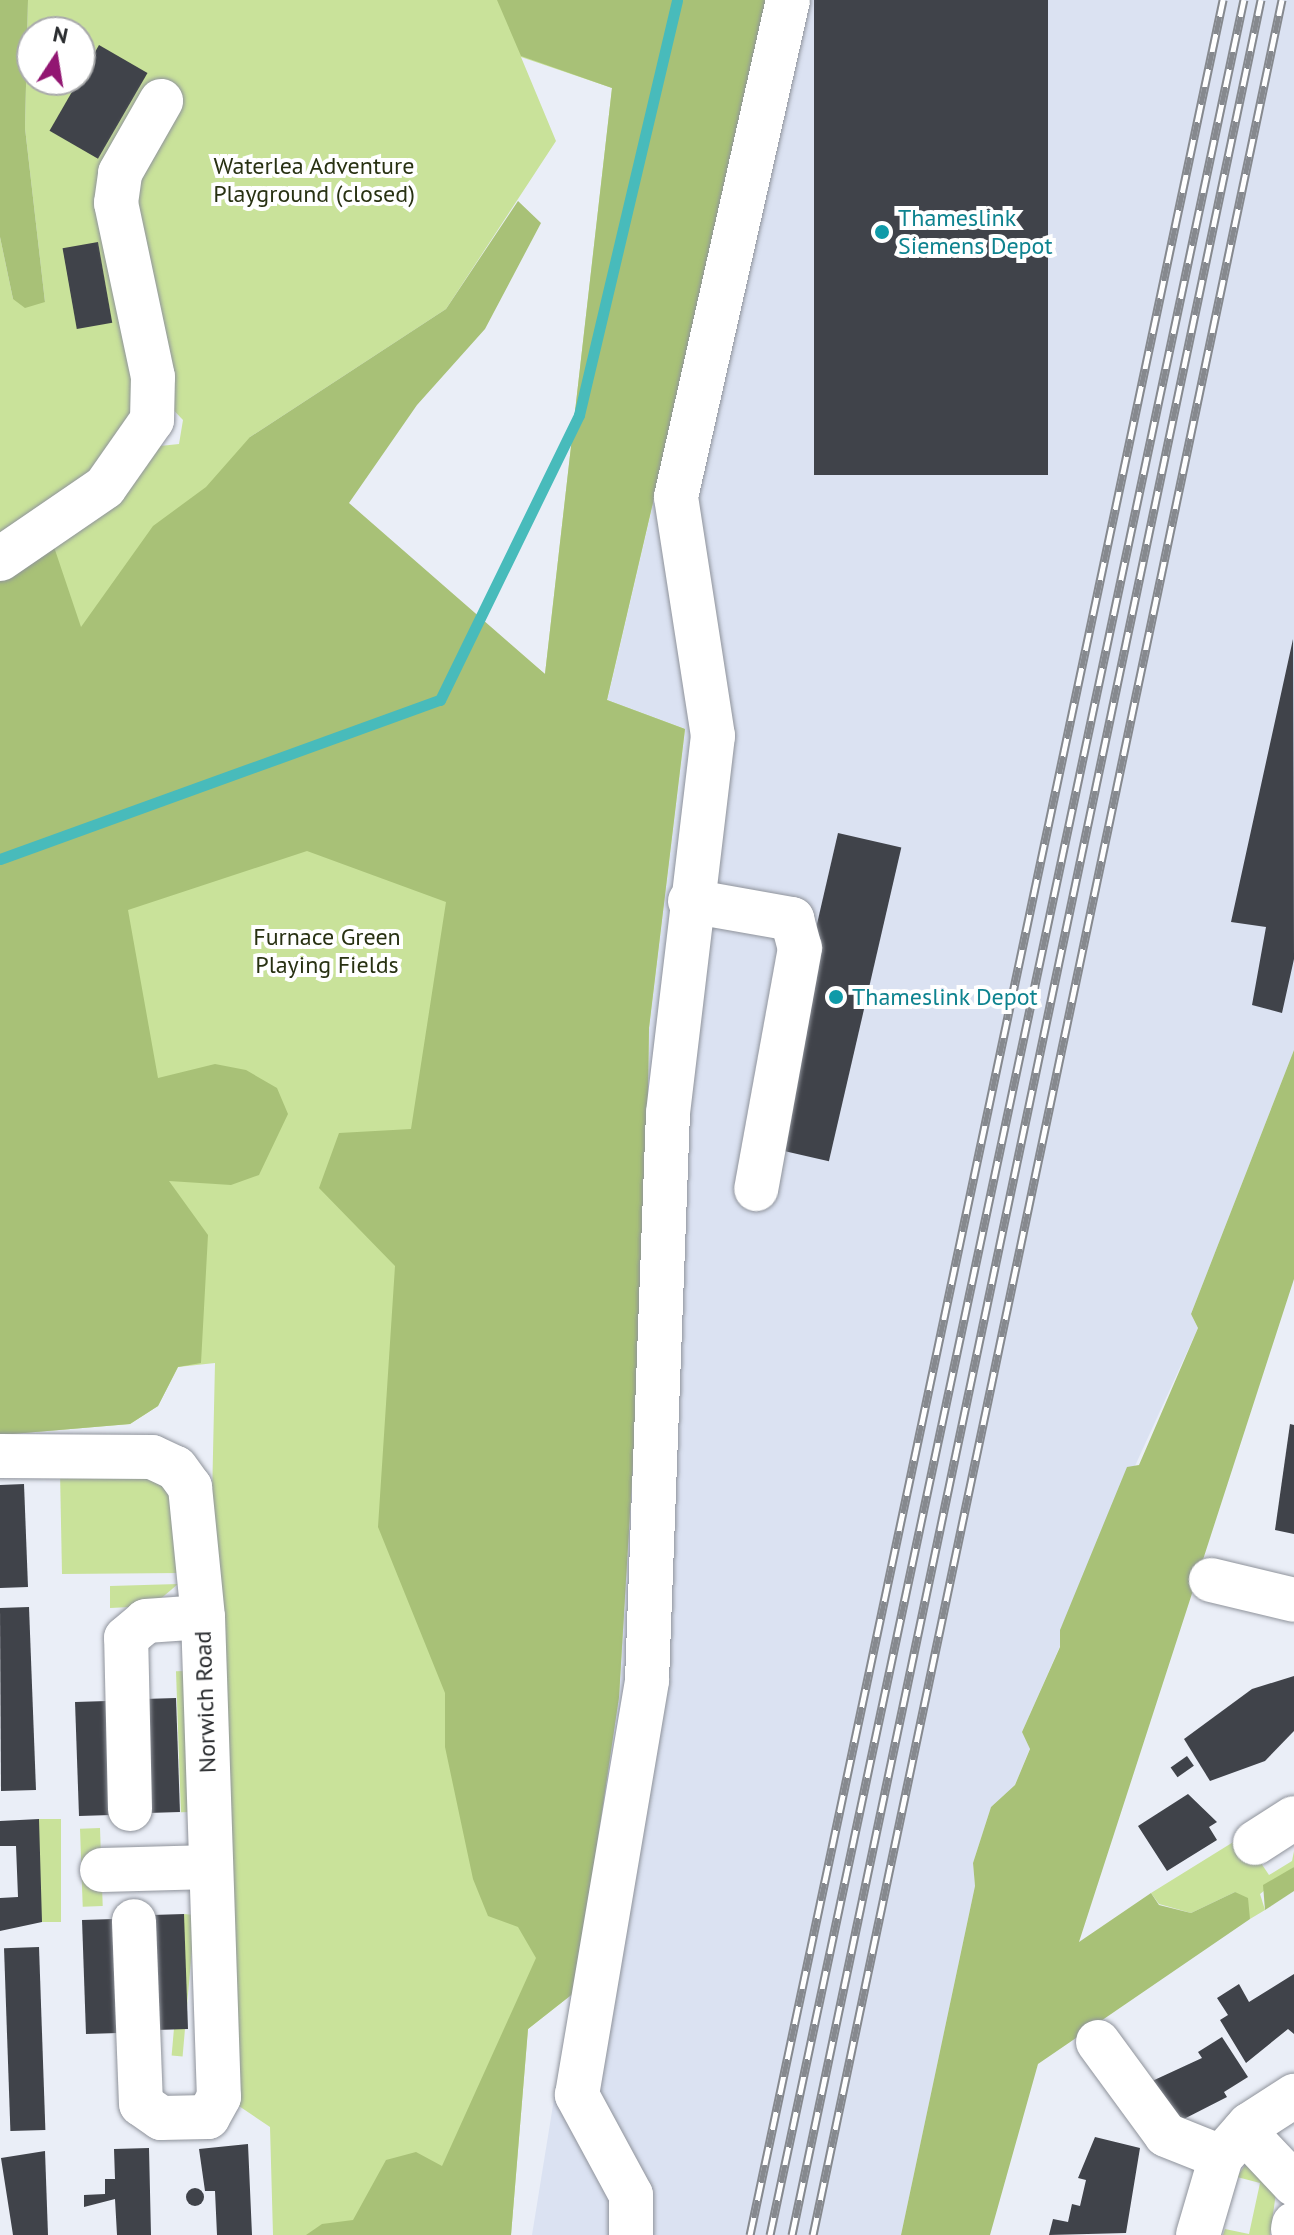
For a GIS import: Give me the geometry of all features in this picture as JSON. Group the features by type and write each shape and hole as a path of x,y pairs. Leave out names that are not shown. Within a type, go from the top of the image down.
{"street":[{"path":"631,2235 631,2195 577,2095 647,1680 668,1113 690,901 713,736 676,497 788,0"},
{"path":"0,559 105,487 152,420 153,377 116,203 120,173 161,101"},
{"path":"690,901 792,919 800,948 756,1189"},
{"name":"Norwich Road","path":"0,1456 127,1453 176,1468 195,1510 203,1617 219,2097 208,2117 161,2118 141,2104 134,1921"},
{"path":"1211,1580 1294,1600"},
{"path":"130,1809 126,1638 146,1621 203,1617"},
{"path":"1255,1843 1294,1818"},
{"path":"102,1870 211,1867"},
{"path":"1098,2042 1166,2135 1232,2144 1294,2184"},
{"path":"1198,2235 1232,2144 1294,2096"}],"shaded area":[{"path":"770,0 1294,0 1294,1050 1191,1314 1198,1328 1060,1630 1060,1646 1022,1732 1030,1748 1015,1785 991,1807 973,1863 975,1886 901,2235 532,2235 619,1697 645,1260 649,1028 685,729 607,701"}],"green space":[{"path":"0,0 28,0 28,16 16,16 16,96 26,96 25,128 45,302 25,308 13,299 0,237"},
{"name":"Furnace Green Playing Fields","path":"28,0 770,0 607,700 685,729 649,1028 645,1260 619,1697 575,1992 528,2029 511,2235 273,2235 270,2127 236,2104 212,1498 215,1363 178,1367 158,1406 130,1424 0,1435 0,570 160,446 179,444 183,420 141,376 122,446 0,546 0,237 13,299 45,302 25,128 26,96 96,96 96,16 28,16","holes":["521,57 612,88 545,674 250,437 446,309 556,141"]},
{"name":"Furnace Green Playing Fields","path":"497,0 770,0 607,700 685,729 649,1028 645,1260 619,1697 575,1992 528,2029 511,2235 306,2235 322,2224 353,2220 386,2160 416,2152 442,2166 536,1958 518,1927 488,1916 473,1879 445,1747 445,1693 378,1527 395,1266 319,1188 339,1133 411,1129 446,902 307,851 128,910 158,1078 215,1064 246,1070 277,1088 288,1114 259,1175 231,1185 169,1181 208,1235 201,1363 178,1367 158,1406 130,1424 0,1435 0,570 51,538 81,627 153,526 206,487 250,437 446,309 518,201 541,223 485,329 417,405 349,503 545,674 612,88 521,56"},
{"path":"1294,1050 1294,1279 1079,1942 1151,1893 1159,1905 1191,1913 1235,1892 1248,1898 1250,1919 1038,2064 990,2235 901,2235 975,1886 973,1863 991,1807 1015,1785 1030,1749 1022,1732 1060,1647 1060,1630 1127,1467 1139,1465 1198,1328 1191,1314"},
{"path":"60,1471 140,1471 169,1490 181,1573 62,1574"},
{"path":"178,1584 152,1606 110,1608 110,1586"},
{"path":"176,1671 186,1671 191,1812 181,1812"},
{"path":"39,1819 61,1819 61,1922 39,1922"},
{"path":"100,1828 103,1906 83,1907 80,1829"},
{"path":"1243,1836 1269,1875 1292,1861 1294,1851 1294,1867 1260,1894 1265,1910 1250,1919 1235,1892 1191,1913 1159,1904 1151,1893"},
{"path":"1294,1867 1294,1891 1265,1910 1263,1885"},
{"path":"184,1914 195,1915 183,2056 172,2055"},
{"path":"1250,2158 1276,2193 1270,2235 1223,2235 1225,2229 1249,2234 1260,2183 1237,2177"}],"building":[{"name":"Thameslink Siemens Depot","path":"814,0 1048,0 1048,475 814,475"},
{"path":"99,45 147,73 98,159 50,131 70,96 96,96 96,50"},
{"path":"98,242 112,323 77,329 63,248"},
{"path":"1293,639 1294,959 1282,1013 1252,1005 1266,927 1231,922"},
{"name":"Thameslink Depot","path":"838,833 901,848 829,1161 766,1147"},
{"path":"1290,1424 1294,1425 1294,1534 1275,1530"},
{"path":"24,1484 28,1587 0,1588 0,1485"},
{"path":"29,1607 36,1790 1,1791 0,1608"},
{"path":"1294,1676 1294,1731 1265,1761 1210,1781 1184,1739 1252,1689"},
{"path":"176,1698 180,1812 148,1813 144,1699"},
{"path":"107,1701 111,1815 79,1816 75,1702"},
{"path":"1187,1756 1194,1766 1177,1777 1171,1767"},
{"path":"1188,1794 1217,1822 1209,1827 1217,1840 1167,1871 1138,1826"},
{"path":"39,1819 42,1922 0,1931 0,1898 18,1897 16,1846 0,1846 0,1821"},
{"path":"184,1914 188,2029 156,2030 152,1915"},
{"path":"114,1919 118,2033 86,2034 82,1920"},
{"path":"39,1947 45,2130 10,2131 4,1948"},
{"path":"1294,1974 1294,2034 1288,2029 1246,2063 1220,2020 1228,2015 1217,1998 1239,1984 1249,2002"},
{"path":"1222,2037 1248,2077 1224,2092 1227,2097 1178,2122 1150,2082 1202,2058 1198,2052"},
{"path":"1095,2137 1140,2148 1126,2233 1049,2235 1053,2219 1068,2222 1072,2204 1080,2206 1086,2180 1078,2178"},
{"path":"248,2144 252,2235 217,2235 215,2191 205,2191 199,2149"},
{"path":"149,2148 151,2235 117,2235 115,2199 84,2207 84,2195 105,2194 105,2179 115,2179 114,2149"},
{"path":"45,2151 48,2235 13,2235 1,2158"},
{"path":"195,2188 204,2197 195,2206 186,2197"}],"waterway":[{"path":"0,859 440,700 579,415 677,0"}],"railway":[{"path":"750,2235 1223,0"},
{"path":"770,2235 1244,0"},
{"path":"792,2235 1261,0"},
{"path":"813,2235 1282,0"}],"place":[{"name":"Thameslink Siemens Depot","path":"882,232"},
{"name":"Thameslink Depot","path":"836,997"}],"park label":[{"name":"Waterlea Adventure Playground (closed)","path":"314,180"}]}
